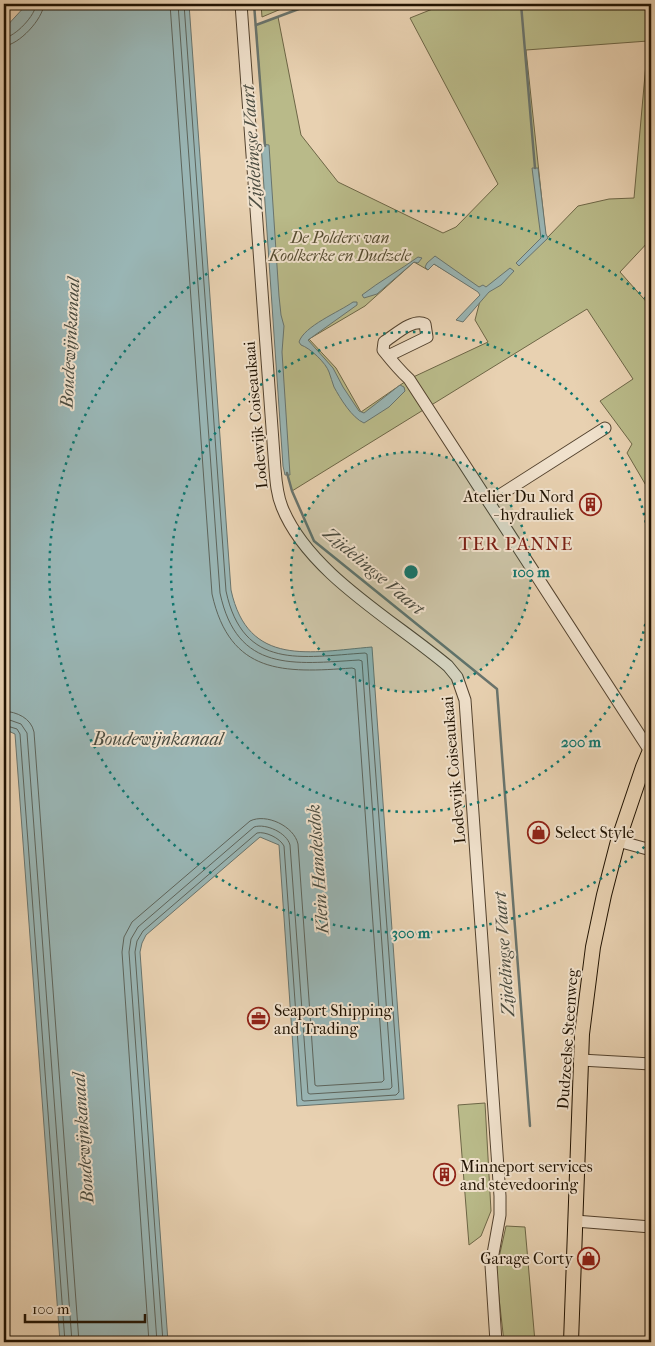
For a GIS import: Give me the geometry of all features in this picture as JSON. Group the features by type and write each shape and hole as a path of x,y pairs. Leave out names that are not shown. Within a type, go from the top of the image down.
{"main road":[{"name":"Dudzeelse Steenweg","path":"571,1342 582,1034 593,947 618,841 650,749"}],"street":[{"name":"Lodewijk Coiseaukaai","path":"241,4 275,470 281,505 296,535 306,549 356,594 448,666 457,677 465,700 500,1196 500,1215 491,1265 496,1342"},
{"path":"388,356 418,392 650,749"},
{"path":"489,502 604,428"},
{"path":"618,841 651,850"},
{"path":"581,1060 651,1064"},
{"path":"575,1222 651,1227"}],"green space":[{"path":"261,4 293,4 262,17"},
{"name":"De Polders van Koolkerke en Dudzele","path":"445,4 651,4 651,239 620,272 651,307 651,494 627,453 632,444 600,401 633,379 587,309 292,491 288,476 256,25 278,17 301,135 338,182 443,233 456,227 498,184 410,18","holes":["648,41 634,198 609,199 578,206 546,239 526,50","414,262 428,270 434,264 482,293 475,320 488,342 409,379 361,412 336,368 309,339 365,306"]},
{"path":"485,1103 491,1211 481,1236 469,1245 458,1105"},
{"path":"506,1226 525,1227 535,1342 504,1342 496,1271"}],"water":[{"name":"Boudewijnkanaal","path":"27,4 189,4 231,590 239,615 252,633 267,644 285,650 305,652 372,647 404,1099 297,1106 279,845 260,837 146,935 140,952 168,1342 60,1342 15,734 4,729 4,29"},
{"path":"261,144 269,145 279,296 284,326 282,352 290,475 285,475 283,466"},
{"path":"532,168 538,168 548,238 519,266 516,263 541,238"},
{"path":"435,256 479,287 483,285 486,287 510,268 514,271 501,285 489,292 463,322 456,320 480,295 434,264 428,270 425,267 427,263"},
{"path":"418,257 422,258 418,263 414,262 377,294 364,298 362,295"},
{"path":"353,302 357,302 357,305 308,340 333,368 359,411 364,413 400,385 404,387 405,391 389,407 364,423 355,417 343,402 334,387 325,364 299,342 308,330"}],"waterway":[{"name":"Zijdelingse Vaart","path":"254,4 265,146"},
{"path":"256,25 312,4"},
{"path":"525,4 521,4 535,168"},
{"name":"Zijdelingse Vaart","path":"287,473 292,491 314,541 497,689 530,1126"}],"place":[{"name":"Atelier Du Nord - hydrauliek","path":"590,505"},
{"name":"Select Style","path":"539,832"},
{"name":"Seaport Shipping and Trading","path":"258,1019"},
{"name":"Minneport services and stevedooring","path":"444,1175"},
{"name":"Garage Corty","path":"589,1258"}],"district":[{"name":"TER PANNE","path":"516,543"}],"water label":[{"name":"Klein Handelsdok","path":"318,869"}]}
